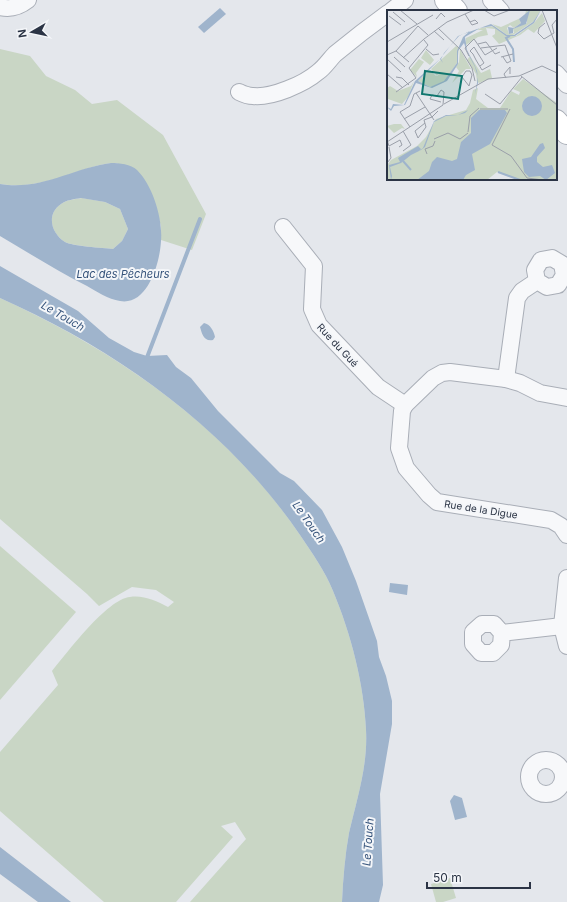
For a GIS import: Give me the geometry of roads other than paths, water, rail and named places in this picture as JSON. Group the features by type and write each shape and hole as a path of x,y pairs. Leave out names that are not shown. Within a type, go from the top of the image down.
{"main road":[{"path":"446,0 455,10"},
{"path":"557,121 567,133"}],"street":[{"path":"0,7 10,8 20,6 28,0"},
{"path":"392,10 405,0"},
{"path":"491,0 500,10"},
{"path":"239,92 253,96 266,96 280,92 308,79 318,72 332,57 359,34 387,14"},
{"path":"557,74 567,85"},
{"name":"Rue du Gué","path":"283,227 314,266 312,309 319,325 378,387 405,405"},
{"path":"506,379 517,298 522,291 537,281"},
{"path":"405,405 433,378 442,373 453,372 506,379 520,383 540,393 567,398"},
{"name":"Rue de la Digue","path":"405,405 400,419 400,456 406,468 435,500 446,504 551,520 561,526 567,535"},
{"path":"567,578 562,626 567,646"},
{"path":"502,633 562,626"}],"water":[{"path":"220,8 226,14 204,33 198,27"},
{"name":"Lac des Pêcheurs","path":"118,163 128,165 137,170 148,185 159,213 161,241 155,271 145,290 138,297 130,301 111,299 103,295 0,236 0,184 15,185 43,182 97,166","holes":["81,198 105,202 120,209 128,229 122,241 113,249 74,245 65,242 56,234 52,223 53,213 56,208 63,203"]},
{"name":"Le Touch","path":"0,266 78,311 109,338 134,352 147,356 167,355 176,367 191,378 218,411 280,473 294,481 322,510 342,547 356,581 377,641 379,657 386,676 392,701 392,724 380,794 383,885 379,902 342,902 344,867 349,833 364,769 366,743 365,713 356,659 340,607 330,584 314,555 271,496 239,460 204,427 166,396 127,368 86,342 0,298"},
{"path":"204,323 210,326 213,330 215,337 213,340 205,339 200,327"},
{"path":"390,583 408,585 407,595 389,592"},
{"path":"454,795 462,798 467,817 455,820 450,801"},
{"path":"0,847 71,902 38,902 0,874"}],"waterway":[{"path":"146,360 200,219"}]}
